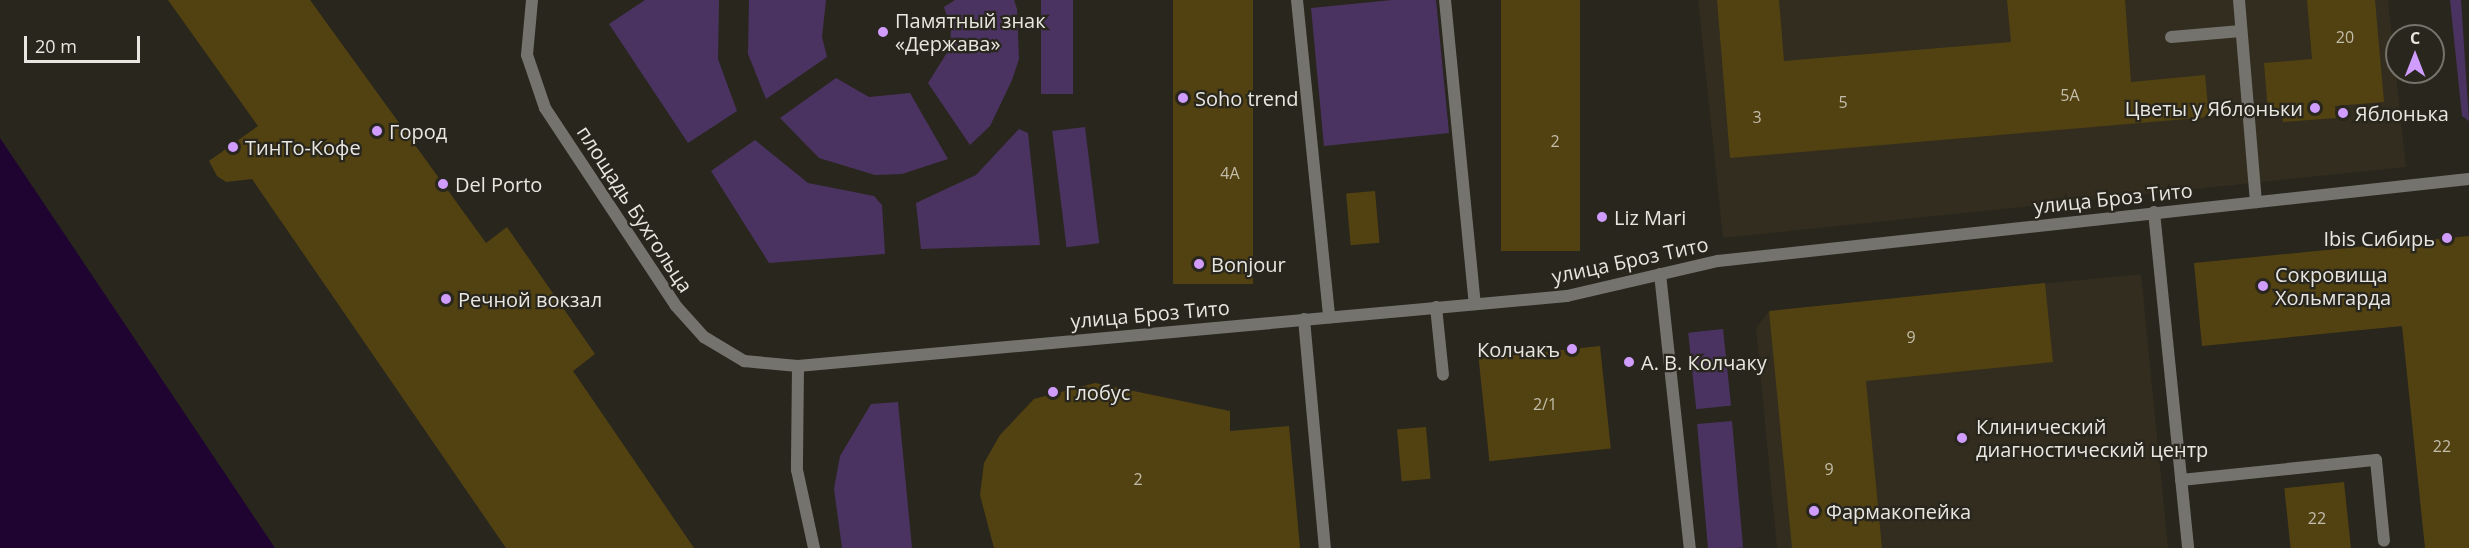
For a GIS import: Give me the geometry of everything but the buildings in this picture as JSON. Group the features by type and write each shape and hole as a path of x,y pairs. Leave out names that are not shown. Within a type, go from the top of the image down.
{"street":[{"name":"площадь Бухгольца","path":"532,0 527,55 545,108 676,306 704,337 744,361 798,366"},
{"path":"1297,0 1329,317"},
{"path":"1445,0 1475,304"},
{"path":"2239,0 2256,202"},
{"path":"2171,37 2241,31"},
{"name":"улица Броз Тито","path":"798,366 1567,296 1718,261 2469,179"},
{"path":"2154,213 2188,548"},
{"path":"1660,274 1690,548"},
{"path":"1436,307 1443,375"},
{"path":"1304,319 1325,548"},
{"path":"798,366 797,470 814,548"},
{"path":"2181,480 2376,460 2384,541"}],"shaded area":[{"path":"645,0 719,0 718,59 737,111 688,143 609,24"},
{"path":"749,0 826,0 822,37 827,57 766,99 748,54"},
{"path":"955,0 1014,0 1017,9 1019,59 1012,80 990,126 970,145 928,83 950,48 951,29 944,7"},
{"path":"1041,0 1073,0 1073,94 1041,94"},
{"path":"1392,0 1436,0 1449,133 1324,146 1311,8"},
{"path":"1698,0 2388,0 2391,24 2385,24 2385,84 2397,84 2406,167 1723,238"},
{"path":"2450,0 2461,0 2469,121 2462,116"},
{"path":"836,78 869,97 910,93 948,159 902,174 875,175 819,158 780,118"},
{"path":"1085,127 1099,243 1067,247 1052,131"},
{"path":"1019,129 1028,133 1040,245 921,249 916,203 976,175"},
{"path":"0,138 275,548 0,548"},
{"path":"755,140 808,183 874,196 882,205 885,254 769,263 711,171"},
{"name":"Клинический диагностический центр","path":"2141,274 2168,548 1777,548 1756,328 1769,311"},
{"path":"1723,329 1731,406 1696,409 1688,333"},
{"path":"898,402 912,548 842,548 834,489 840,456 871,404"},
{"path":"1732,421 1743,548 1708,548 1697,424"}],"place":[{"name":"Памятный знак «Держава»","path":"883,32"},
{"name":"Soho trend","path":"1183,98"},
{"name":"Цветы у Яблоньки","path":"2315,108"},
{"name":"Яблонька","path":"2343,113"},
{"name":"Город","path":"377,131"},
{"name":"ТинТо-Кофе","path":"233,147"},
{"name":"Del Porto","path":"443,184"},
{"name":"Liz Mari","path":"1602,217"},
{"name":"Ibis Сибирь","path":"2447,238"},
{"name":"Bonjour","path":"1199,264"},
{"name":"Сокровища Хольмгарда","path":"2263,286"},
{"name":"Речной вокзал","path":"446,299"},
{"name":"Колчакъ","path":"1572,349"},
{"name":"А. В. Колчаку","path":"1629,362"},
{"name":"Глобус","path":"1053,392"},
{"name":"Клинический диагностический центр","path":"1962,438"},
{"name":"Фармакопейка","path":"1814,511"}]}
